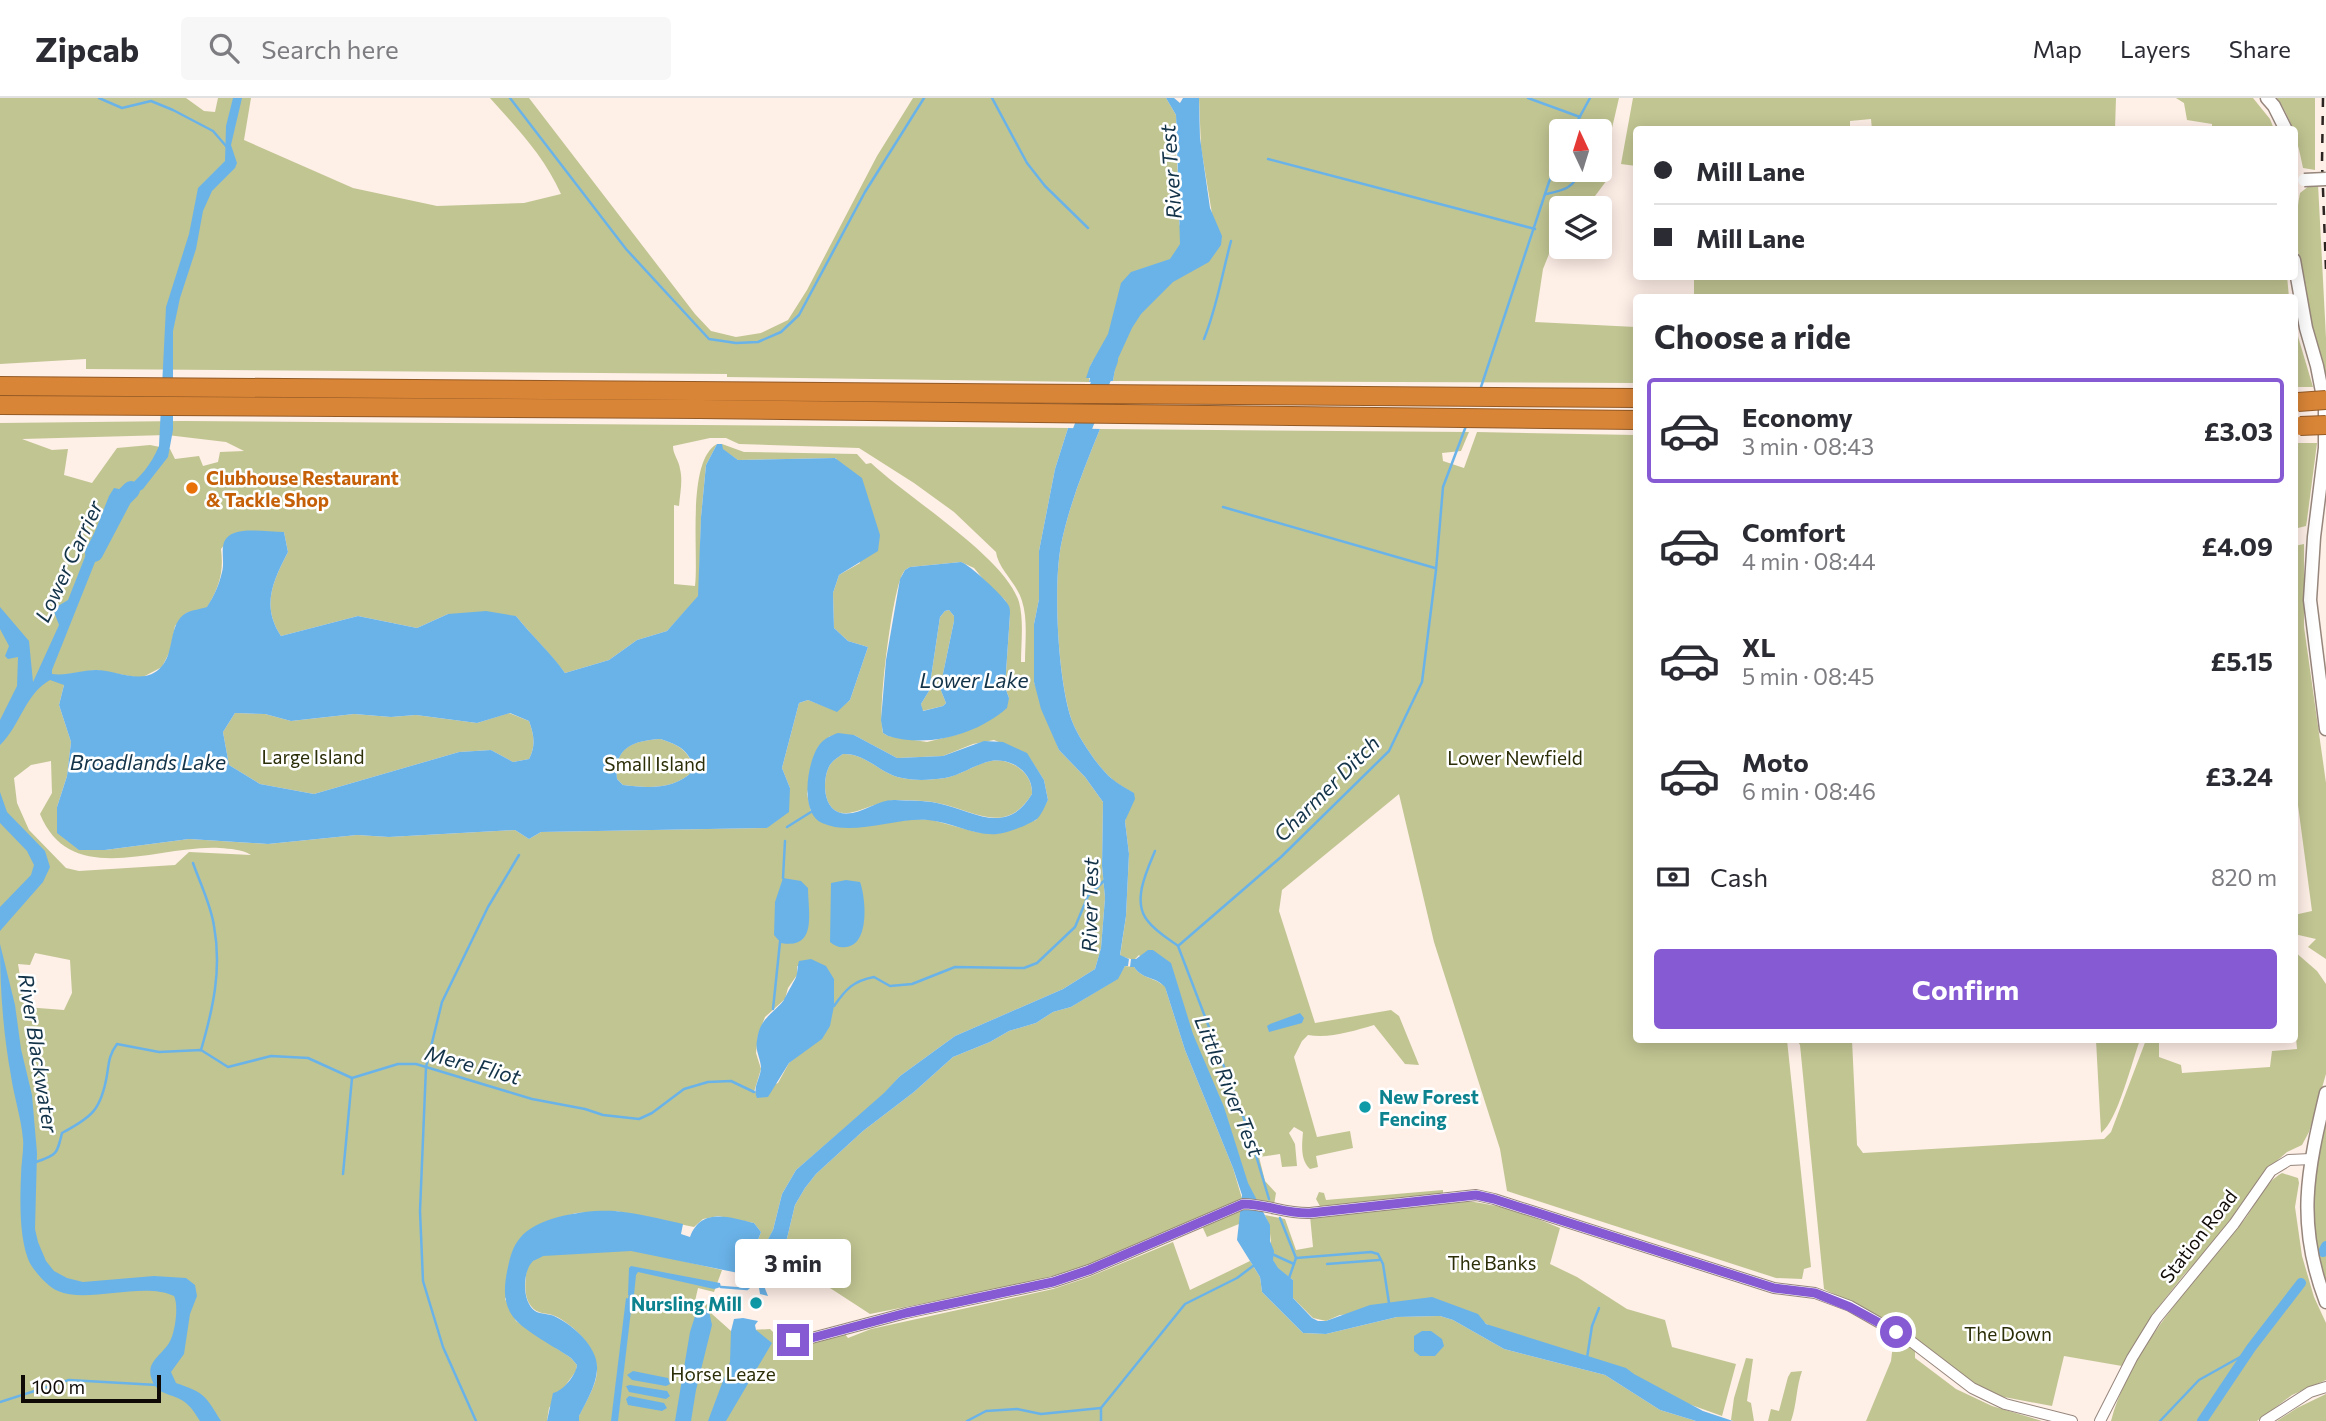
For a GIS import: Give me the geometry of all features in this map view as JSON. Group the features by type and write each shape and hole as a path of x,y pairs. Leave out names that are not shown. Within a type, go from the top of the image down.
{"highway":[{"path":"0,386 1633,398"},
{"path":"2298,402 2326,400"},
{"path":"0,405 1633,419"},
{"path":"2298,426 2326,425"}],"street":[{"path":"2267,98 2284,126"},
{"path":"2299,181 2326,180"},
{"path":"2296,280 2306,328 2318,366 2325,407 2325,448 2314,537 2310,600 2326,729"},
{"path":"2326,1093 2311,1159 2307,1196 2307,1237 2314,1271 2326,1302"},
{"name":"Station Road","path":"2100,1421 2132,1358 2156,1320 2234,1224 2271,1171 2289,1160 2311,1159"},
{"path":"793,1340 804,1340 906,1313 1053,1282 1089,1270 1243,1204 1259,1204 1294,1213 1310,1213 1476,1195 1774,1288 1815,1293 1877,1320 1908,1339 1972,1388 2005,1404 2072,1421"},
{"path":"2265,1421 2310,1392 2326,1387"}],"green space":[{"path":"0,98 186,98 204,111 215,112 218,98 251,98 244,140 353,188 437,206 524,203 561,194 538,155 490,98 529,98 695,314 711,331 736,337 761,333 788,320 807,290 877,156 913,98 1166,98 1176,115 1179,223 1182,233 1213,220 1201,147 1199,98 1619,98 1612,128 1612,119 1549,119 1549,182 1606,182 1595,196 1549,196 1549,254 1543,269 1535,322 1633,327 1633,383 1113,381 1116,361 1093,361 1089,382 727,377 727,374 86,369 86,359 0,364"},
{"path":"1633,98 2116,98 2115,126 1872,126 1871,119 1850,121 1850,126 1633,126 1633,166 1621,164"},
{"path":"2176,98 2253,98 2273,126 2212,126 2187,120 2184,103"},
{"path":"2277,98 2315,98 2315,170 2303,168 2298,146 2298,126 2292,126"},
{"path":"2318,184 2326,384 2309,314 2298,246 2300,193 2309,186"},
{"path":"1694,280 2287,280 2289,294 1694,294"},
{"path":"2298,336 2313,387 2298,387"},
{"path":"183,421 1068,428 1055,469 1039,551 1039,599 1034,624 1034,682 1059,750 1085,777 1103,802 1102,866 1105,898 1101,948 1095,969 1063,989 955,1036 900,1076 885,1093 796,1170 782,1194 773,1230 762,1251 755,1248 761,1232 754,1223 718,1216 703,1219 694,1227 616,1211 576,1213 545,1222 505,1299 516,1321 571,1358 577,1365 576,1371 549,1408 547,1421 0,1421 0,423","holes":["167,435 226,442 244,451 220,452 218,462 203,466 199,456 175,459 170,449 150,445 117,448 92,483 64,475 68,449 52,450 22,439","710,438 726,438 739,444 859,448 954,512 996,552 1000,564 1020,594 1024,608 1025,662 1021,662 1021,609 1010,585 976,547 871,463 866,464 857,454 744,452 722,444 722,449 738,460 836,458 860,563 839,575 833,593 834,628 848,641 868,647 850,700 837,711 808,700 799,703 782,768 790,788 767,828 541,832 529,839 515,830 389,837 357,835 268,844 189,839 105,850 57,807 67,776 71,742 59,705 64,685 63,675 96,670 141,678 162,667 170,651 175,626 186,613 207,608 221,573 221,549 234,533 284,532 288,552 274,583 270,604 281,636 358,616 417,628 448,614 516,616 565,673 609,660 637,640 667,631 699,596 701,517 706,465 717,444 707,454 697,488 695,586 674,584 674,505 679,506 681,478 673,446","961,562 974,568 1005,600 1010,614 1005,687 1009,698 993,718 959,734 927,742 883,733 882,702 890,628 898,587 905,571 910,567","854,735 897,758 943,756 973,744 994,740 1027,754 1044,780 1048,800 1036,820 997,834 976,832 932,820 913,819 859,827 811,812 807,794 818,747 830,736","51,761 52,793 40,814 54,837 73,851 94,857 119,858 220,848 240,850 251,855 189,852 175,865 79,871 66,868 29,830 17,803 14,778 31,765","35,953 70,960 72,993 64,1010 25,1007 18,964 30,965","797,966 834,979 834,986 802,1052 789,1063 778,1083 754,1092 761,1069 756,1053 758,1035 765,1017 785,999 788,988 797,975"]},
{"name":"Lower Newfield","path":"1100,429 1469,432 1461,451 1442,453 1443,461 1464,468 1477,432 1633,435 1633,1043 1787,1043 1811,1267 1804,1269 1802,1279 1776,1278 1507,1191 1500,1149 1434,942 1399,794 1282,890 1279,911 1315,1023 1391,1010 1399,1016 1419,1065 1405,1064 1374,1025 1333,1035 1308,1035 1294,1057 1317,1137 1350,1131 1353,1148 1316,1156 1318,1167 1310,1169 1303,1157 1303,1132 1294,1127 1289,1133 1295,1144 1297,1166 1282,1167 1280,1154 1259,1157 1265,1181 1276,1193 1274,1205 1249,1201 1179,1006 1139,955 1134,960 1120,956 1126,916 1129,854 1125,821 1133,793 1106,773 1075,728 1063,683 1058,634 1057,585 1061,545 1083,471"},
{"path":"2298,443 2317,443 2306,526 2298,528"},
{"path":"2304,544 2304,627 2326,783 2326,959 2308,947 2316,939 2298,935 2298,914 2312,911 2298,805 2298,545"},
{"path":"949,610 954,621 940,688 946,703 922,711 921,704 929,691 940,617"},
{"name":"Large Island","path":"235,713 265,714 291,721 354,714 391,717 416,715 477,723 509,713 529,721 533,745 529,759 513,762 491,750 459,752 314,794 260,784 229,765 223,732"},
{"name":"Small Island","path":"660,739 682,749 692,764 693,771 669,785 623,785 617,779 622,753 633,744"},
{"path":"843,754 866,760 894,776 918,780 951,776 991,761 1006,762 1020,768 1025,774 1032,794 1022,807 1011,815 1000,818 977,815 932,802 900,800 883,802 851,813 838,812 829,804 825,780 831,764"},
{"name":"The Down","path":"2298,954 2317,971 2326,984 2326,1074 2309,1132 2302,1145 2287,1152 2264,1172 2218,1237 2156,1310 2122,1366 2064,1356 2052,1406 2004,1397 1977,1386 1890,1322 1824,1289 1799,1043 1852,1043 1857,1145 1863,1153 2104,1139 2111,1132 2145,1043 2159,1043 2159,1057 2181,1065 2182,1073 2270,1067 2272,1051 2297,1049"},
{"path":"1125,966 1134,967 1165,987 1185,1050 1233,1168 1243,1202 1085,1267 1031,1282 870,1314 810,1275 773,1266 783,1255 795,1205 805,1188 816,1174 863,1131 914,1092 953,1057 1009,1031 1036,1023 1053,1012 1071,1007 1117,979"},
{"path":"2096,1043 2139,1043 2119,1103 2101,1133"},
{"path":"2326,1111 2326,1290 2312,1226 2314,1176"},
{"path":"2282,1173 2298,1178 2295,1207 2302,1256 2314,1297 2326,1323 2326,1380 2292,1395 2257,1421 2111,1421 2121,1393 2150,1339 2245,1219 2266,1188"},
{"path":"1443,1190 1443,1193 1426,1196 1321,1208 1316,1199 1319,1192 1324,1193 1326,1200"},
{"name":"The Banks","path":"1454,1200 1508,1209 1560,1228 1550,1264 1577,1277 1627,1309 1665,1320 1672,1347 1736,1364 1722,1416 1524,1345 1458,1308 1340,1315 1326,1321 1313,1318 1293,1298 1293,1280 1274,1263 1265,1215 1285,1219 1296,1250 1313,1247 1310,1216"},
{"path":"1242,1208 1239,1224 1207,1237 1202,1226"},
{"name":"Horse Leaze","path":"569,1235 722,1270 714,1292 698,1288 695,1301 714,1306 712,1314 731,1331 770,1329 789,1348 844,1333 848,1338 871,1329 1053,1289 1173,1242 1190,1290 1250,1261 1260,1277 1262,1292 1303,1333 1326,1334 1397,1317 1440,1316 1453,1320 1504,1349 1605,1375 1660,1410 1696,1421 579,1421 596,1376 593,1354 583,1338 570,1325 555,1316 533,1309 525,1289 528,1258"},
{"path":"1894,1336 1915,1350 1915,1358 1956,1389 1992,1406 2042,1421 1866,1421 1891,1361"},
{"path":"1746,1358 1753,1359 1747,1401 1751,1403 1754,1421 1733,1421 1734,1398"},
{"path":"1802,1371 1791,1421 1768,1421 1771,1409 1779,1411 1791,1372"},
{"path":"2326,1394 2326,1421 2277,1421 2297,1408"}],"water":[{"name":"Broadlands Lake","path":"233,98 242,98 231,145 237,163 212,191 203,211 196,249 180,298 173,331 173,430 168,457 143,489 130,497 109,519 103,542 52,674 96,670 139,676 155,672 166,660 180,618 188,612 207,607 212,599 222,572 225,540 234,533 252,530 284,532 288,552 274,583 270,604 281,636 358,616 417,628 448,614 486,611 516,616 565,673 609,660 637,640 667,631 698,596 706,465 717,444 722,444 723,449 738,460 835,458 862,478 880,535 878,551 839,575 833,593 834,628 848,641 868,647 850,700 837,712 808,700 799,703 782,768 790,788 789,812 767,828 541,832 529,839 515,830 389,837 357,835 268,844 189,839 105,850 79,850 57,833 57,807 67,776 71,742 59,705 64,685 50,680 41,686 0,745 0,720 17,686 18,657 8,659 5,656 9,646 0,629 0,607 29,641 33,682 59,625 53,609 68,600 109,496 114,488 124,490 135,481 149,465 159,446 166,307 189,234 198,188 225,161 226,126","holes":["235,713 265,714 291,721 354,714 391,717 416,715 477,723 510,713 529,721 533,745 529,759 513,762 491,750 459,752 314,794 260,784 229,765 223,732","660,739 687,753 693,771 669,785 623,785 617,779 622,753 634,744"]},
{"path":"1166,98 1174,98 1180,103 1183,98 1199,98 1200,138 1210,208 1222,236 1221,245 1209,262 1173,282 1141,314 1116,363 1113,381 1089,382 1090,378 1086,378 1108,334 1121,283 1131,272 1170,259 1180,244 1176,115"},
{"path":"1068,428 1100,429 1073,500 1061,545 1057,585 1060,659 1067,704 1079,735 1106,773 1134,793 1135,799 1125,821 1129,854 1126,916 1120,955 1129,959 1128,966 1125,966 1118,979 1071,1007 1053,1012 1036,1023 1009,1031 953,1057 914,1092 863,1131 816,1174 795,1205 783,1255 765,1272 764,1286 768,1296 760,1294 758,1282 753,1276 631,1251 543,1256 533,1261 525,1279 526,1294 531,1307 570,1326 590,1346 597,1362 595,1382 579,1421 547,1421 553,1393 568,1382 577,1365 571,1358 519,1323 507,1306 505,1287 510,1259 518,1241 528,1230 564,1216 592,1211 615,1211 683,1224 681,1234 690,1237 701,1221 717,1216 754,1223 761,1232 755,1248 762,1250 773,1230 782,1194 796,1170 900,1076 955,1036 1063,989 1095,969 1101,948 1105,898 1102,866 1103,802 1085,777 1059,750 1041,709 1034,682 1034,624 1039,599 1039,551 1055,469"},
{"name":"Lower Lake","path":"961,562 993,587 1010,608 1005,687 1009,698 1007,708 981,725 951,737 919,740 883,733 881,720 886,660 900,579 910,567","holes":["949,610 954,616 940,688 946,703 923,711 921,704 929,691 940,617"]},
{"path":"838,733 854,735 897,758 943,756 984,741 1003,742 1027,753 1044,780 1048,800 1037,819 997,834 980,833 928,820 834,827 815,817 810,809 808,786 815,752 824,740","holes":["843,754 851,755 894,776 918,780 951,777 991,761 1006,762 1025,773 1032,794 1012,815 1001,818 989,818 937,803 895,800 881,802 852,813 838,812 827,799 826,774 836,758"]},
{"path":"0,792 7,812 45,851 50,867 43,882 0,931 0,907 31,875 34,865 27,851 0,823"},
{"path":"783,878 801,881 808,888 809,918 806,935 793,944 781,943 774,935 775,902"},
{"path":"846,880 860,882 865,909 863,930 859,938 854,944 841,947 830,942 831,883"},
{"path":"0,944 32,1095 37,1153 35,1229 46,1261 54,1271 83,1282 154,1276 186,1278 195,1285 197,1296 190,1314 184,1354 171,1372 176,1383 203,1396 221,1421 200,1421 187,1404 158,1389 152,1380 152,1364 169,1343 173,1333 176,1313 174,1296 147,1291 70,1294 50,1287 31,1265 24,1245 21,1222 23,1139 6,1043"},
{"path":"1148,950 1153,950 1171,963 1193,1034 1224,1107 1248,1183 1270,1225 1273,1260 1278,1268 1293,1280 1293,1298 1312,1318 1326,1321 1370,1305 1432,1297 1478,1314 1486,1324 1626,1368 1703,1411 1733,1421 1696,1421 1660,1410 1605,1375 1504,1349 1453,1320 1440,1316 1397,1317 1326,1334 1303,1333 1262,1292 1260,1277 1237,1240 1242,1195 1185,1050 1165,987 1130,967 1131,959 1136,959"},
{"path":"811,959 826,966 834,979 834,1006 830,1026 822,1039 789,1063 768,1097 757,1098 756,1090 761,1071 757,1051 758,1033 767,1018 784,1000 796,977 799,961"},
{"path":"1300,1013 1304,1018 1302,1023 1269,1032 1267,1026 1270,1024"},
{"path":"631,1266 720,1283 721,1287 714,1289 638,1272 634,1295 628,1295"},
{"path":"626,1298 632,1302 618,1421 611,1421"},
{"path":"702,1306 709,1311 712,1325 691,1421 675,1421 690,1332 697,1310"},
{"path":"734,1319 758,1321 756,1330 772,1343 726,1421 708,1421 730,1362"},
{"path":"1422,1331 1431,1331 1442,1339 1444,1346 1435,1356 1420,1356 1414,1351 1414,1336"},
{"path":"633,1371 668,1378 670,1384 666,1386 632,1380 627,1375"},
{"path":"626,1386 667,1391 670,1396 666,1399 629,1392"},
{"path":"629,1396 664,1403 667,1408 662,1411 628,1405 626,1399"}],"waterway":[{"path":"99,98 122,108 151,101 213,131 226,146"},
{"path":"510,98 626,249 709,339 736,343 758,342 781,332 799,315 865,192 924,98"},
{"path":"992,98 1027,163 1045,186 1088,228"},
{"path":"1528,98 1580,117"},
{"name":"Charmer Ditch","path":"1579,119 1590,98"},
{"path":"1268,159 1535,229"},
{"name":"Charmer Ditch","path":"1480,390 1549,182"},
{"path":"1546,194 1562,190 1574,182"},
{"path":"1204,339 1231,241"},
{"name":"River Test","path":"1074,451 1109,360"},
{"name":"Charmer Ditch","path":"1269,1199 1249,1132 1178,946 1281,857 1389,751 1422,682 1443,487 1466,426"},
{"name":"Lower Carrier","path":"94,553 123,498 131,490"},
{"path":"1223,507 1435,568"},
{"path":"787,827 811,812"},
{"path":"783,878 785,841"},
{"path":"1155,851 1142,886 1141,904 1147,920 1154,928 1177,945"},
{"path":"476,1421 443,1347 423,1281 420,1211 426,1067 442,1002 488,907 519,855"},
{"path":"193,863 213,918 217,958 212,1004 201,1050"},
{"path":"834,1006 851,987 874,977 890,986 912,984 955,967 1024,968 1037,963 1075,927 1088,896 1106,879"},
{"path":"773,1009 780,942"},
{"name":"Mere Fliot","path":"36,1162 52,1155 57,1150 62,1133 94,1111 102,1097 110,1059 117,1044 159,1052 201,1050 228,1067 271,1056 308,1058 352,1078 398,1064 416,1064 532,1099 603,1115 639,1119 652,1113 684,1089 708,1082 731,1081 754,1092"},
{"path":"343,1174 352,1078"},
{"path":"1280,1218 1296,1258 1288,1281"},
{"path":"2323,1252 2326,1246"},
{"path":"1296,1258 1371,1252 1378,1254 1383,1264 1389,1303"},
{"path":"1272,1254 1294,1264"},
{"path":"1327,1264 1379,1260"},
{"path":"1101,1421 1101,1408 1185,1304 1237,1278 1253,1266"},
{"path":"721,1287 747,1289 757,1280"},
{"path":"2202,1421 2251,1348 2301,1283"},
{"path":"629,1299 630,1295"},
{"path":"1587,1358 1592,1326 1599,1308"},
{"path":"2160,1421 2199,1380 2249,1352"},
{"path":"0,1402 69,1380 157,1385"},
{"path":"967,1421 986,1411 1017,1409 1041,1414 1101,1408"}],"railway":[{"path":"2323,98 2322,163 2326,270"}],"place":[{"name":"Clubhouse Restaurant & Tackle Shop","path":"192,488"},
{"name":"New Forest Fencing","path":"1365,1107"},
{"name":"Nursling Mill","path":"756,1303"}],"route":[{"path":"793,1340 804,1340 906,1313 1053,1282 1089,1270 1243,1204 1259,1204 1294,1213 1310,1213 1476,1195 1774,1288 1815,1293 1877,1320 1896,1332"}],"water label":[{"name":"River Blackwater","path":"39,1053"},
{"name":"Little River Test","path":"1230,1086"}]}
